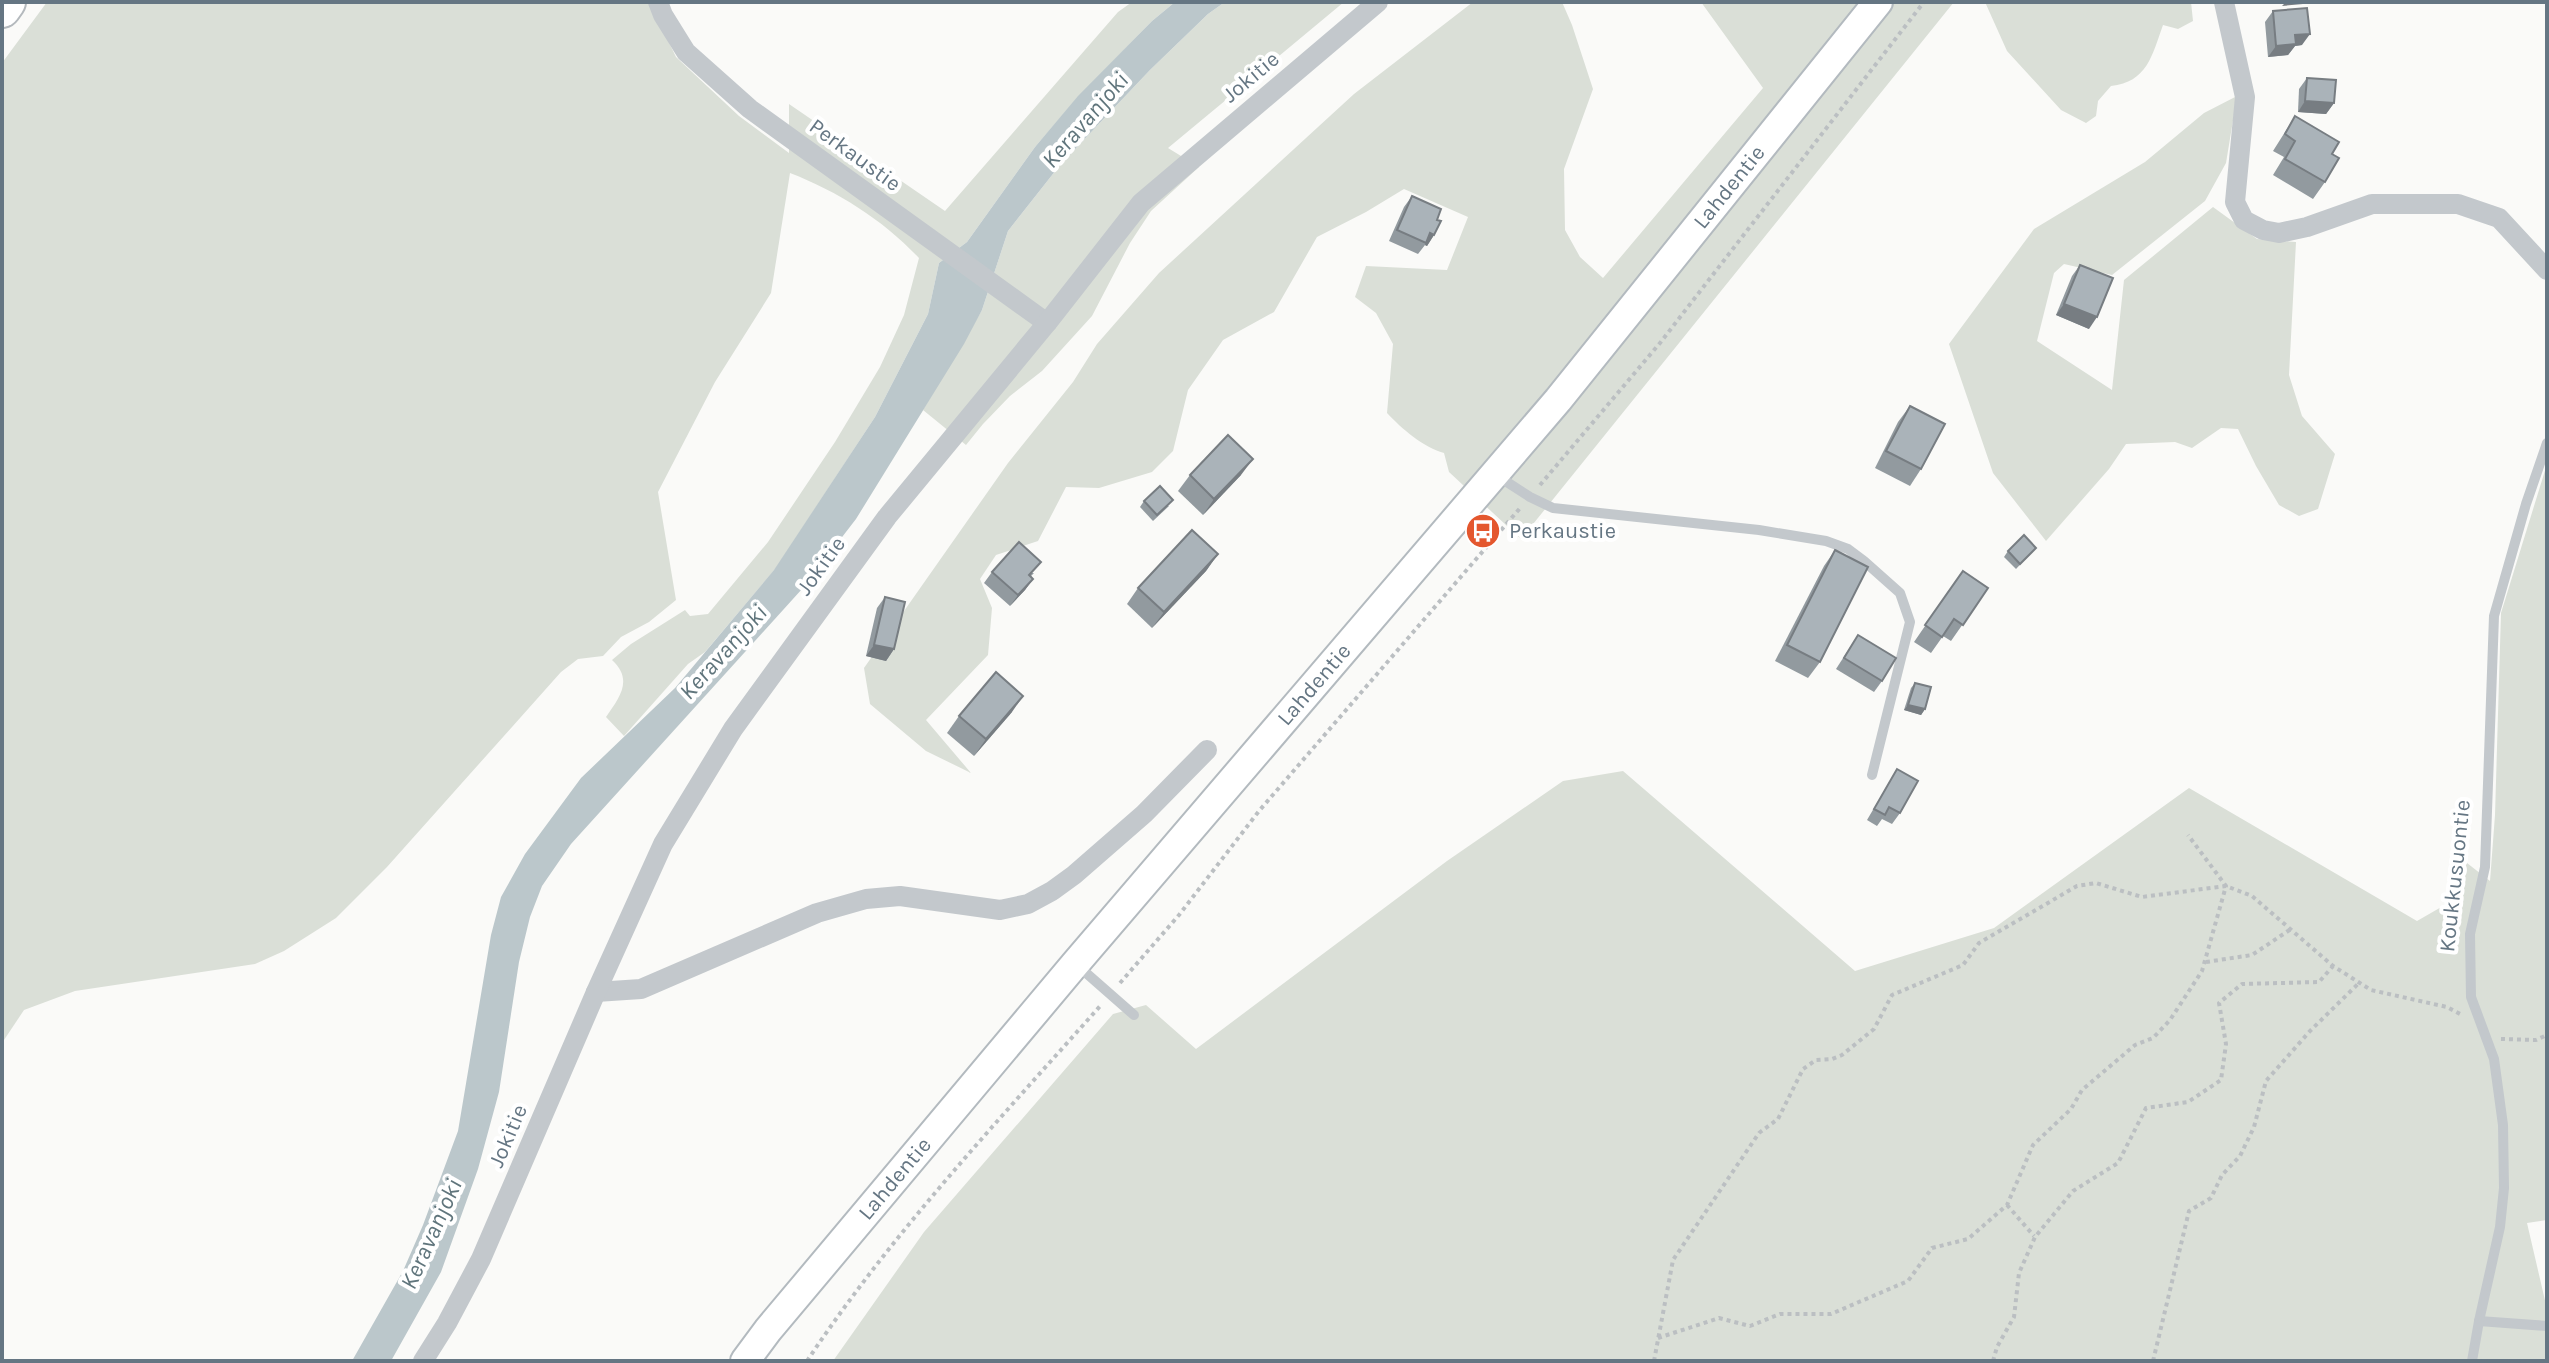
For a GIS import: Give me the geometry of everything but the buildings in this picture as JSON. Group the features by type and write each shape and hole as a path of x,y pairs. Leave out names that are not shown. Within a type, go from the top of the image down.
{"highway":[{"path":"2,9 7,2"}],"main road":[{"name":"Lahdentie","path":"745,1361 1075,964 1568,388 1878,2"}],"street":[{"name":"Perkaustie","path":"658,2 686,52 750,109 1047,323"},
{"name":"Jokitie","path":"423,1361 481,1259 663,844 733,729 887,517 1141,203 1378,2"},
{"path":"2224,2 2245,97 2235,202 2244,220 2263,230 2279,233 2307,227 2372,204 2458,204 2499,218 2547,270"},
{"path":"596,992 641,989 817,913 866,899 900,896 1000,910 1028,904 1074,875 1144,814 1207,750"}],"lane":[{"name":"Koukkusuontie","path":"2472,1361 2500,1227 2504,1188 2503,1125 2494,1059 2471,997 2470,934 2485,867 2494,616 2547,443"},
{"path":"1494,473 1553,508 1759,530 1826,541 1848,549 1864,561 1900,593 1910,622 1872,775"},
{"path":"1075,964 1134,1015"},
{"path":"2479,1321 2547,1326"}],"path":[{"name":"Lahdentie","path":"807,1361 889,1250 955,1170 1179,915 1259,811 1660,343 1924,2"},
{"path":"2188,835 2226,886"},
{"path":"1654,1361 1673,1260 1759,1133 1778,1119 1803,1069 1816,1060 1842,1055 1874,1029 1892,995 1963,965 1979,943 2077,886 2096,883 2142,897 2226,886 2252,896 2333,966 2371,990 2447,1007 2482,1025"},
{"path":"1658,1338 1719,1318 1750,1326 1780,1314 1831,1314 1908,1281 1932,1248 1968,1239 2007,1205 2033,1145 2071,1109 2082,1090 2135,1045 2153,1038 2170,1020 2202,971 2226,886"},
{"path":"2205,962 2252,955 2291,929"},
{"path":"1993,1361 1997,1347 2014,1317 2019,1273 2035,1237 2073,1191 2118,1163 2146,1108 2188,1102 2221,1080 2226,1044 2219,1003 2242,984 2319,982 2333,966"},
{"path":"2153,1361 2189,1211 2211,1198 2222,1175 2240,1156 2254,1127 2266,1081 2310,1031 2360,982"},
{"path":"2487,1038 2536,1040 2547,1035"},
{"path":"2007,1205 2035,1237"}],"shaded area":[{"path":"47,2 649,2 676,57 739,116 789,153 789,104 945,211 1118,12 1132,2 1175,2 1152,21 1078,97 1035,147 967,242 939,263 928,314 875,417 776,568 705,652 688,664 624,736 606,717 619,696 623,682 619,667 612,660 631,644 685,610 690,616 708,614 768,542 835,442 880,367 904,315 919,258 891,231 859,208 790,173 771,293 715,382 658,492 676,600 649,622 621,637 603,656 578,659 561,672 387,867 336,918 284,951 255,964 75,991 24,1010 2,1043 2,63"},
{"path":"1225,2 1344,2 1168,148 1199,167 1151,211 1130,243 1092,316 1042,371 1010,396 966,445 923,410 982,310 1008,231 1060,165 1150,70 1208,14"},
{"path":"1473,2 1562,2 1593,89 1564,169 1565,230 1580,257 1603,278 1763,88 1701,2 1954,2 1521,539 1449,472 1444,453 1413,437 1387,413 1393,344 1376,313 1355,297 1366,266 1447,270 1468,217 1404,189 1317,237 1274,312 1223,340 1188,390 1173,451 1152,472 1099,488 1066,487 1038,541 996,555 980,579 992,608 988,655 926,720 971,773 926,751 870,704 864,668 1008,463 1073,382 1097,344 1159,273 1354,94"},
{"path":"1985,2 2191,2 2193,21 2178,29 2163,25 2146,66 2133,79 2111,86 2098,101 2096,116 2086,123 2061,110 2007,51"},
{"path":"2237,96 2226,163 2205,201 2112,275 2064,264 2054,273 2037,341 2112,390 2124,280 2213,207 2257,239 2296,242 2289,375 2302,416 2335,454 2318,509 2299,516 2279,505 2238,429 2221,428 2192,448 2175,442 2126,444 2109,469 2046,541 1993,473 1949,344 2034,229 2145,162 2204,113"},
{"path":"2547,464 2547,1220 2527,1223 2547,1309 2547,1361 833,1361 924,1232 1113,1014 1146,1005 1196,1049 1447,861 1563,781 1623,771 1855,971 1994,928 2189,788 2417,921 2450,902 2467,863 2490,881 2501,613"}],"water":[{"name":"Keravanjoki","path":"1175,2 1225,2 1208,14 1150,70 1060,165 1008,231 982,310 856,519 802,589 571,844 542,886 530,917 519,962 499,1092 478,1169 441,1272 391,1361 352,1361 403,1271 458,1131 491,935 501,897 525,854 581,778 675,688 774,570 875,417 928,314 939,263 967,242 1035,147 1078,96"}],"place":[{"name":"Perkaustie","path":"1483,531"}]}
